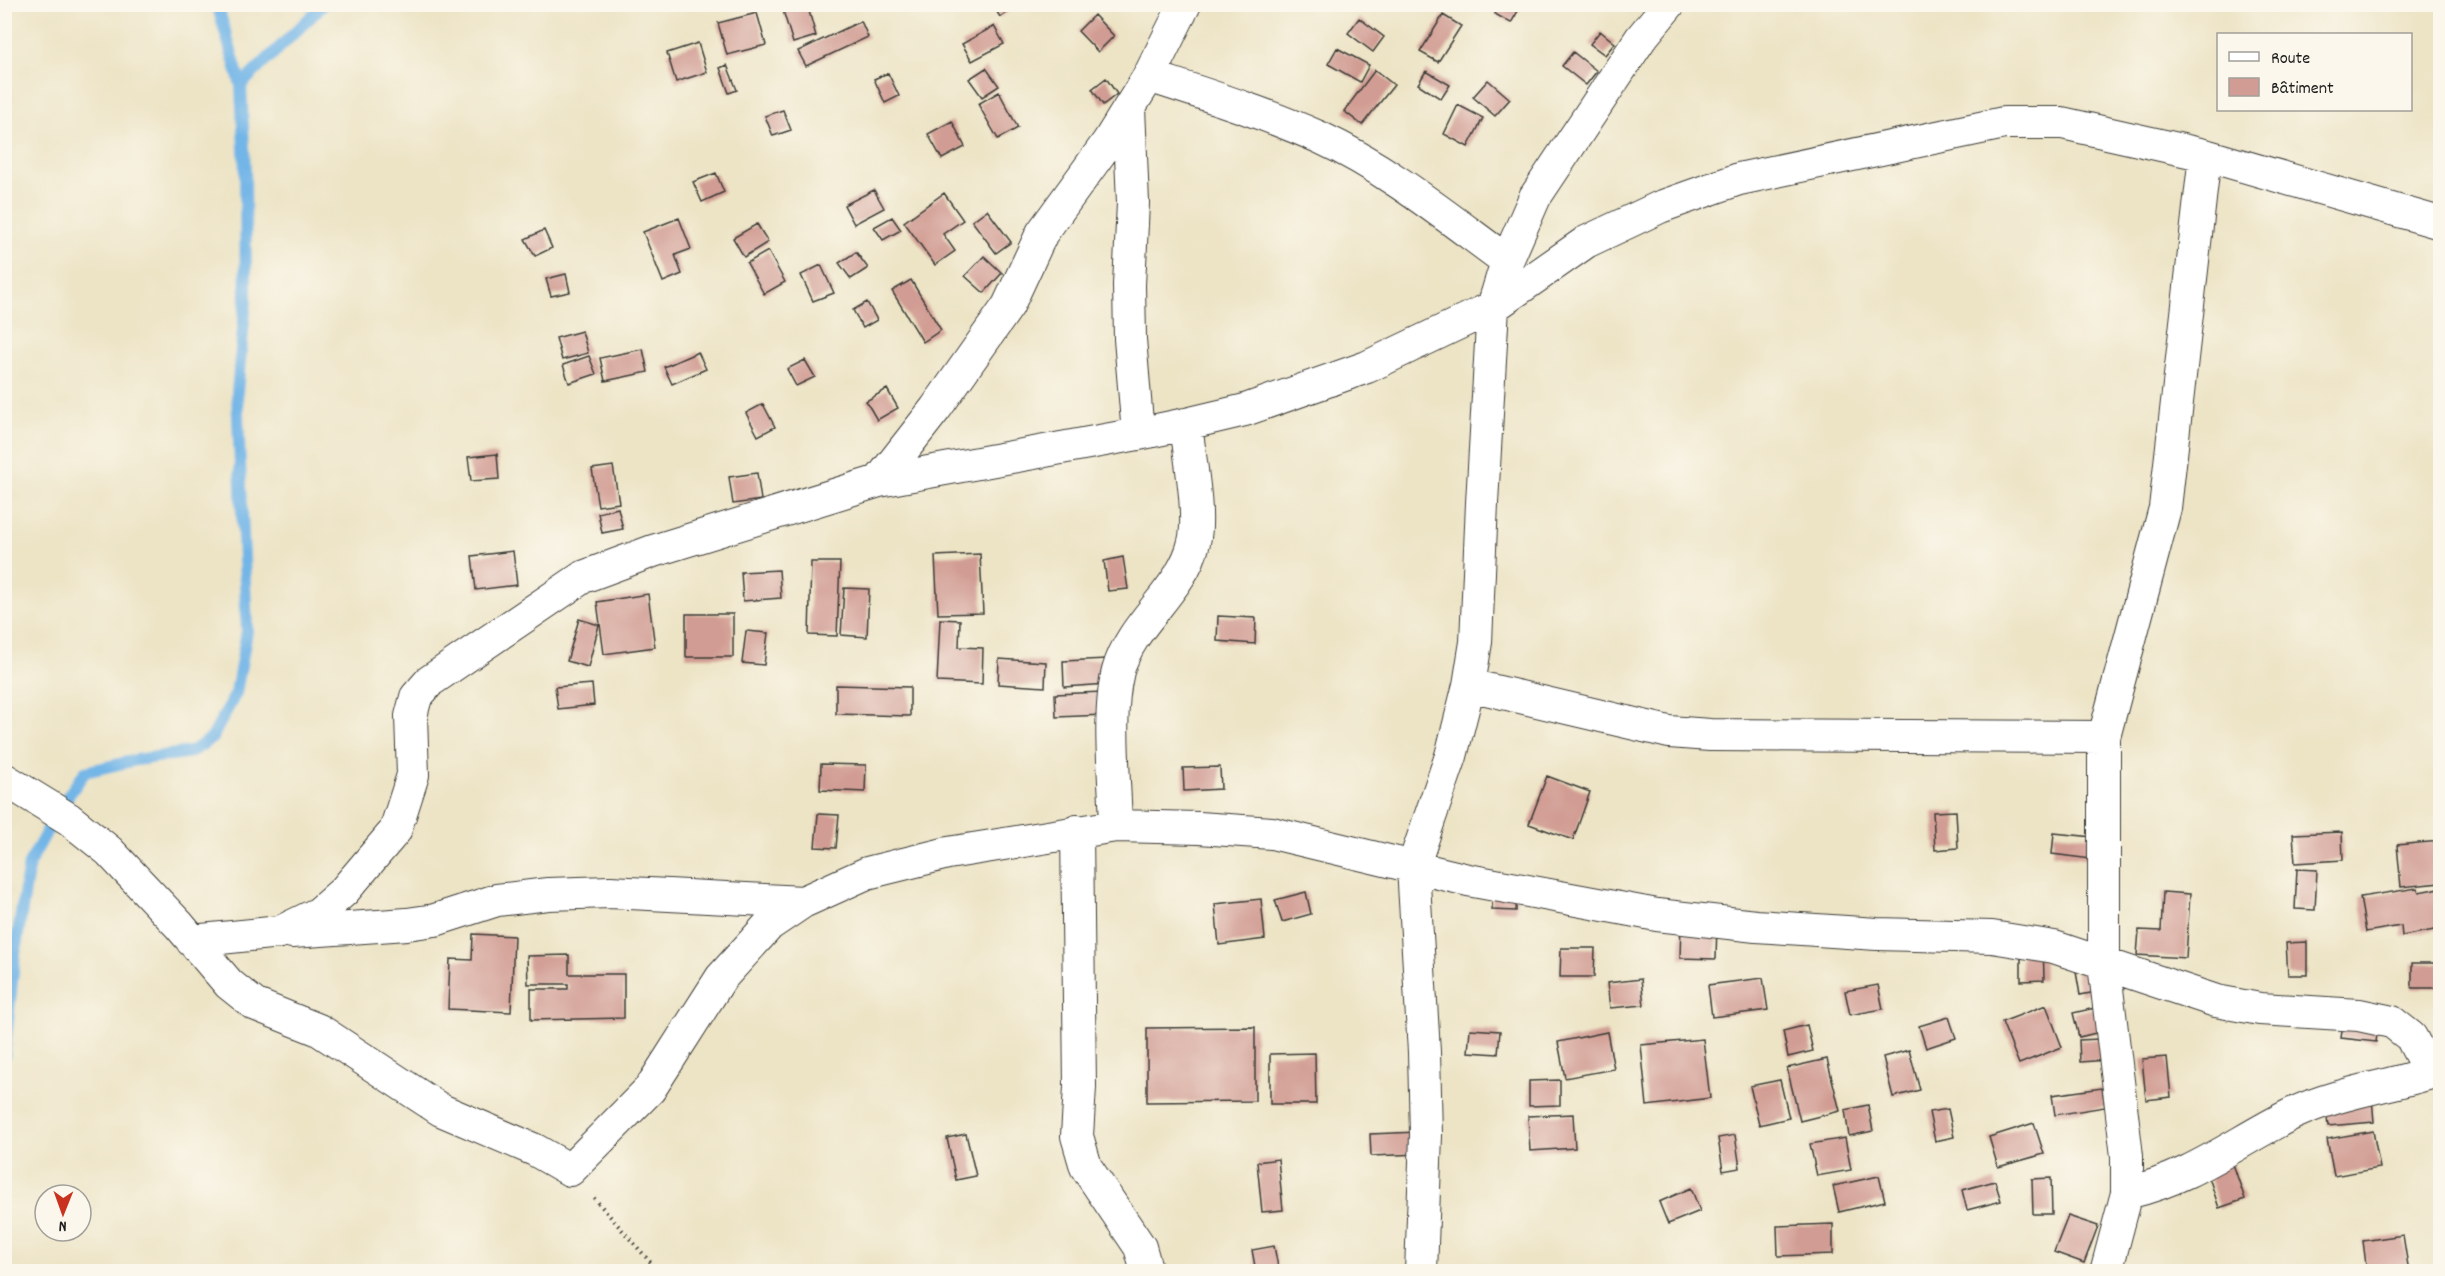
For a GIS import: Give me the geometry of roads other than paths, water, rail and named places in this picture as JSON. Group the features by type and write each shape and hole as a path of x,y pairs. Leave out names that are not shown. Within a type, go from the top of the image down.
{"street":[{"path":"879,481 936,408 1002,314 1022,279 1042,233 1108,142 1149,76 1185,4"},
{"path":"1421,1272 1426,1111 1413,867 1451,756 1469,685 1476,642 1493,307 1507,261 1535,197 1641,38 1668,4"},
{"path":"1149,76 1248,109 1322,138 1378,170 1507,261"},
{"path":"1129,108 1133,203 1129,285 1130,339 1138,435"},
{"path":"280,932 319,912 344,891 395,831 413,775 411,716 417,697 430,681 583,578 653,551 879,481 1138,435 1245,410 1367,367 1493,307 1586,242 1660,207 1739,179 2004,123 2062,123 2205,155 2440,223"},
{"path":"2106,1272 2127,1193 2127,1156 2104,964 2104,737 2165,508 2205,155"},
{"path":"1116,826 1113,700 1118,670 1128,647 1182,569 1194,542 1196,518 1186,424"},
{"path":"1469,685 1669,732 1689,734 2104,737"},
{"path":"4,779 69,819 109,851 229,984 254,1004 319,1030 441,1110 535,1150 570,1170 650,1089 721,978 769,925 803,902 867,873 948,853 1116,826 1272,833 1468,880 1657,915 1767,927 1877,934 1992,937 2054,947 2216,1001 2260,1009 2359,1015 2392,1022 2411,1037 2435,1072 2337,1098 2294,1113 2203,1165 2152,1187 2127,1193"},
{"path":"1077,831 1080,1087 1077,1136 1086,1167 1140,1247 1147,1272"},
{"path":"192,941 280,932 407,924 435,920 497,900 548,894 610,892 803,902"}],"waterway":[{"path":"4,1058 15,953 29,864 60,807 85,772 136,760 191,752 212,738 236,693 247,631 237,392 246,300 245,170 241,85 217,4"},
{"path":"241,85 324,4"},
{"path":"4,1263 6,1272"}]}
